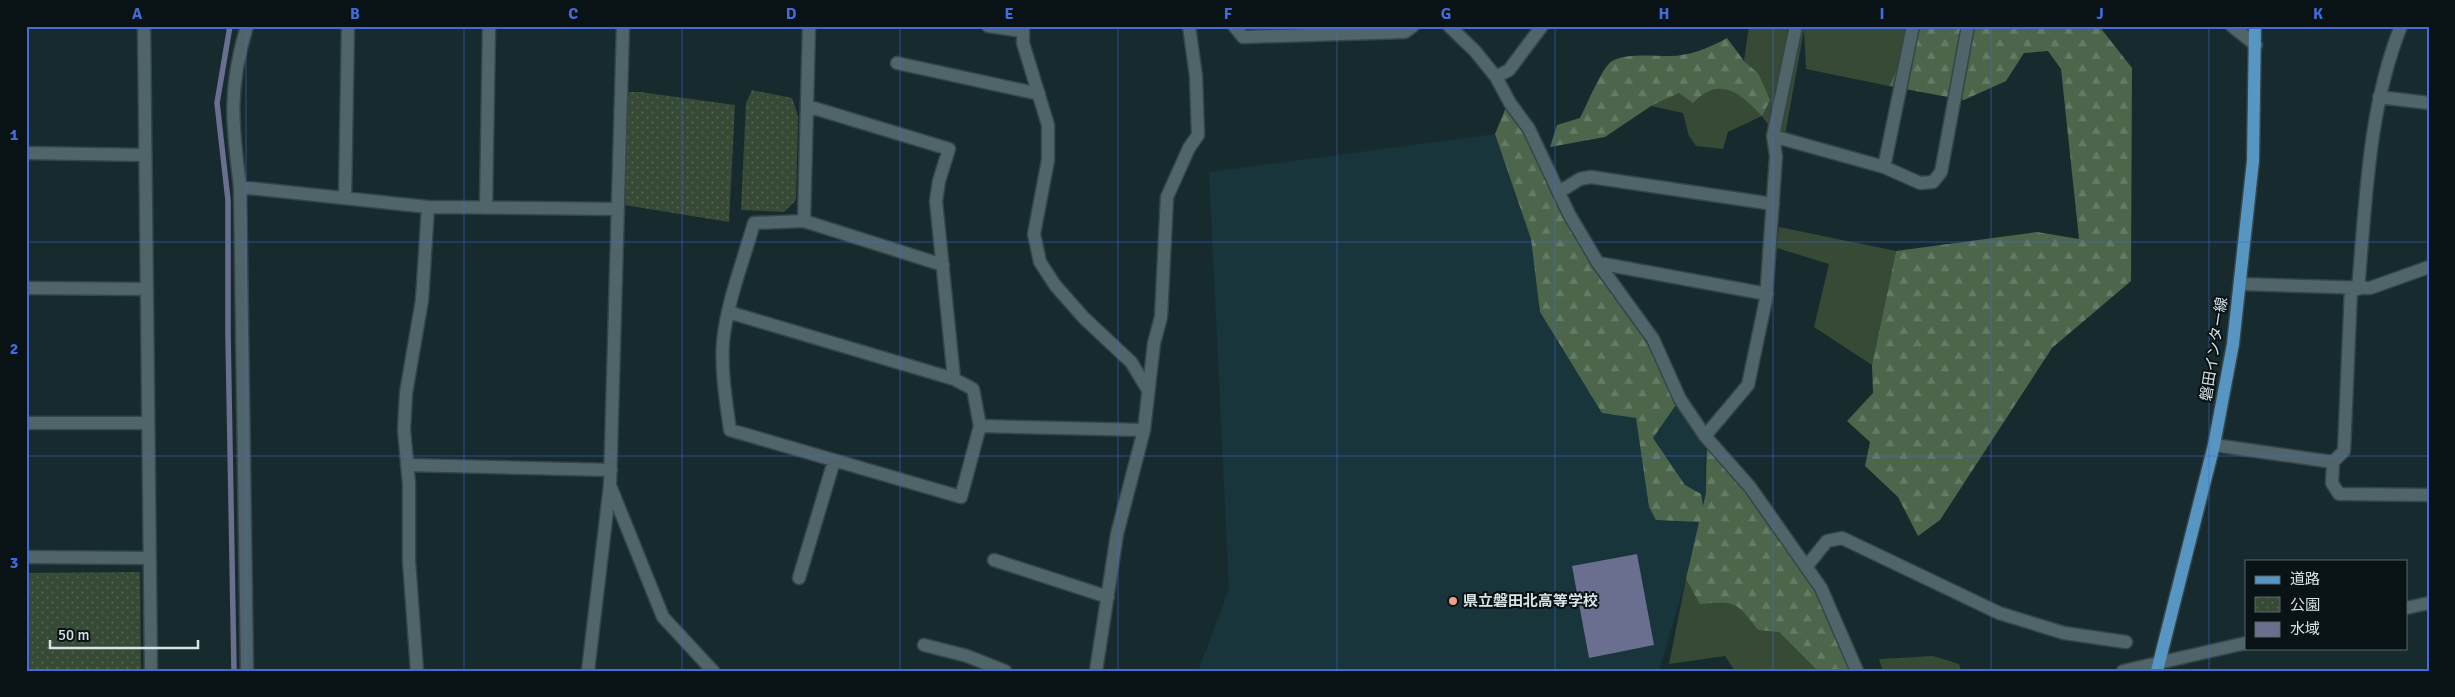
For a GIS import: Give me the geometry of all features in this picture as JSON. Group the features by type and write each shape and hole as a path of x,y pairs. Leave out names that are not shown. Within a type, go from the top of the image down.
{"main road":[{"name":"磐田インター線","path":"2158,666 2214,445 2233,344 2253,161 2256,26"}],"street":[{"path":"144,26 151,671"},
{"path":"246,26 237,57 232,91 232,126 240,187 247,671"},
{"path":"346,198 348,26"},
{"path":"486,208 489,26"},
{"path":"588,671 611,470 623,26"},
{"path":"804,221 809,26"},
{"path":"988,26 1022,29 1023,44 1048,124 1048,160 1034,234 1040,262 1055,285 1084,318 1131,362 1148,390"},
{"path":"1096,671 1117,534 1144,430 1154,343 1161,317 1167,197 1189,148 1198,135 1196,76 1189,26"},
{"path":"1234,26 1243,37 1405,32 1413,26"},
{"path":"1449,26 1475,51 1496,77 1510,104 1530,129 1559,192 1598,263 1653,339 1680,399 1704,436 1750,487 1821,588 1856,671"},
{"path":"1496,77 1509,70 1542,26"},
{"path":"1704,436 1748,385 1767,294 1776,156 1773,136 1796,26"},
{"path":"1884,167 1913,26"},
{"path":"1773,136 1884,167 1920,183 1933,182 1941,172 1968,26"},
{"path":"2232,26 2256,46"},
{"path":"2401,26 2389,56 2379,97 2355,289 2344,451 2333,462 2332,483 2339,494 2429,495"},
{"path":"897,63 1039,94"},
{"path":"2379,97 2429,103"},
{"path":"807,106 949,149 939,181 936,201 954,379"},
{"path":"26,154 145,155"},
{"path":"1559,192 1580,179 1591,177 1773,204"},
{"path":"240,187 428,207 618,209"},
{"path":"417,671 409,562 407,465 404,430 406,393 422,300 428,207"},
{"path":"728,312 954,379 973,389 980,426 961,497 730,430 723,378 723,343 728,312 754,223 804,221 943,265"},
{"path":"1598,263 1767,294"},
{"path":"2240,284 2370,288 2429,267"},
{"path":"26,288 146,289"},
{"path":"26,422 148,424"},
{"path":"980,426 1144,430"},
{"path":"2214,445 2333,462"},
{"path":"799,578 834,461"},
{"path":"407,465 611,470"},
{"path":"610,485 663,617 714,671"},
{"path":"1806,567 1828,541 1842,538 1999,613 2064,633 2126,642"},
{"path":"26,557 149,558"},
{"path":"994,560 1108,597"},
{"path":"2408,608 2429,604"},
{"path":"2123,671 2158,666 2245,642"},
{"path":"924,645 967,656 1005,671"}],"shaded area":[{"path":"1510,103 1529,129 1680,399 1705,436 1705,515 1659,671 1198,671 1229,589 1209,172 1495,134"}],"green space":[{"path":"1280,26 1418,26 1419,28 1280,36"},
{"path":"1749,26 1917,26 1889,86 1806,69 1804,30 1783,146 1762,116 1728,132 1723,149 1696,146 1689,136 1683,113 1651,106 1679,93 1726,88 1745,98 1762,115 1758,73 1744,61"},
{"path":"1917,26 2099,26 2132,68 2131,281 2052,348 1940,520 1918,536 1898,497 1865,466 1870,442 1847,421 1873,393 1872,365 1896,251 2037,232 2079,239 2061,69 2048,51 2024,53 2006,81 1964,100 1889,86"},
{"path":"1727,38 1744,61 1758,73 1770,100 1762,116 1746,100 1729,90 1712,90 1693,103 1679,93 1651,106 1605,137 1550,147 1557,125 1580,118 1599,78 1612,61 1632,56 1684,55 1706,48"},
{"path":"752,90 792,98 798,116 796,200 784,212 741,210 746,103"},
{"path":"621,92 640,92 735,105 729,222 618,204"},
{"path":"1511,95 1569,214 1638,322 1680,399 1653,438 1685,485 1701,494 1703,506 1706,493 1707,439 1806,567 1850,671 1818,671 1779,632 1758,630 1745,613 1734,605 1728,603 1700,604 1686,579 1699,522 1656,520 1649,507 1636,418 1602,413 1540,312 1531,239 1495,134"},
{"path":"1779,227 1896,251 1872,365 1814,327 1829,264 1777,248"},
{"path":"1707,439 1850,671 1735,671 1725,656 1669,664 1687,574 1705,515"},
{"path":"140,572 141,671 26,671 26,573"},
{"path":"1933,656 1959,664 1961,671 1883,671 1879,659"}],"water":[{"path":"1637,554 1654,645 1589,658 1572,566"}],"waterway":[{"path":"230,26 217,103 228,200 228,334 234,671"}],"place":[{"name":"県立磐田北高等学校","path":"1453,601"}]}
